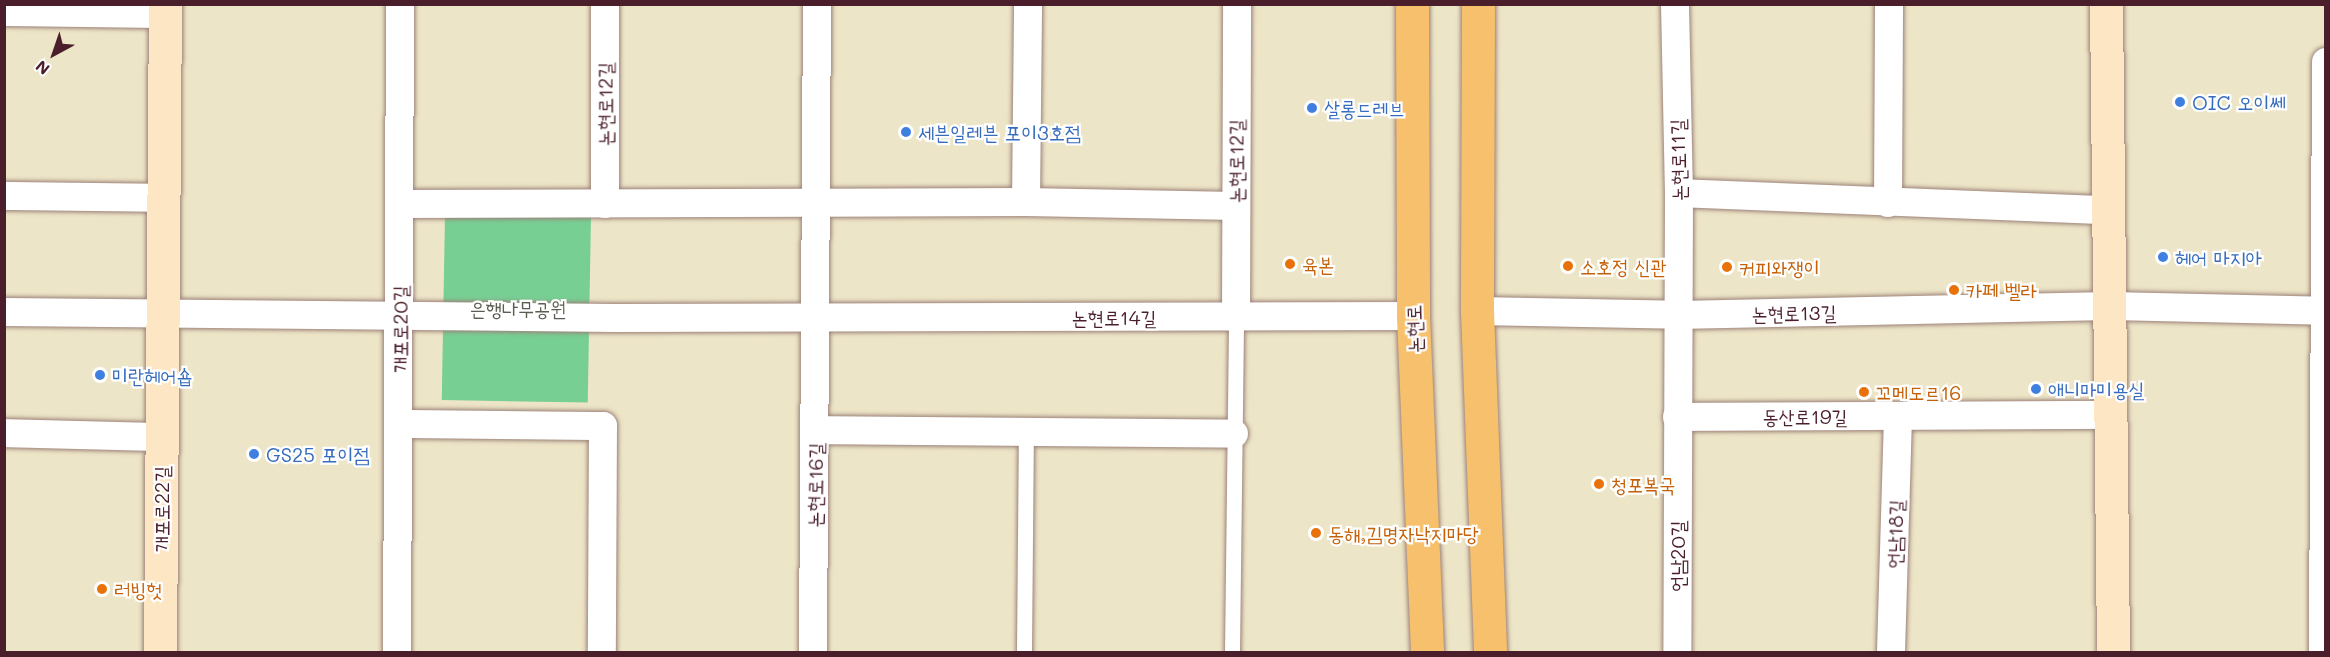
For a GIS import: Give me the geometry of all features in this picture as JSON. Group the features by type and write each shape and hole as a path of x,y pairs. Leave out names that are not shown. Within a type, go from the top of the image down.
{"main road":[{"name":"논현로","path":"1412,4 1413,316 1427,652"},
{"path":"1478,4 1477,311 1490,652"}],"street":[{"name":"개포로20길","path":"397,652 400,4"},
{"name":"논현로12길","path":"604,204 605,4"},
{"path":"815,317 818,4"},
{"path":"1026,202 1028,4"},
{"name":"논현로12길","path":"1236,318 1237,4"},
{"name":"논현로11길","path":"1675,4 1679,193 1678,315"},
{"path":"1888,203 1889,4"},
{"path":"2106,4 2111,210 2113,652"},
{"name":"개포로22길","path":"4,12 165,9 160,652"},
{"path":"2323,652 2325,62"},
{"path":"1679,193 2111,210"},
{"path":"4,196 163,198"},
{"path":"399,204 1026,202 1236,206"},
{"path":"2111,306 2324,311"},
{"name":"논현로13길","path":"1477,311 1678,315 2111,306"},
{"path":"4,312 163,314"},
{"name":"논현로14길","path":"163,314 615,318 1413,316"},
{"name":"언남20길","path":"1677,652 1678,315"},
{"name":"논현로16길","path":"813,652 815,317"},
{"name":"동산로19길","path":"1677,417 2112,415"},
{"name":"언남18길","path":"1891,652 1898,416"},
{"path":"399,424 603,426 602,652"},
{"path":"816,430 1026,434 1234,434"},
{"name":"개포로22길","path":"4,433 162,437"}],"lane":[{"path":"1233,652 1236,318"},
{"path":"1024,652 1026,434"}],"green space":[{"name":"은행나무공원","path":"445,214 591,217 588,403 442,400"}],"place":[{"name":"OIC 오이쎄","path":"2180,102"},
{"name":"살롱드레브","path":"1312,108"},
{"name":"세븐일레븐 포이3호점","path":"906,132"},
{"name":"헤어 마지아","path":"2163,257"},
{"name":"육본","path":"1290,264"},
{"name":"소호정 신관","path":"1568,266"},
{"name":"커피와쟁이","path":"1727,267"},
{"name":"카페 벨라","path":"1954,290"},
{"name":"미란헤어숍","path":"100,375"},
{"name":"애니마미용실","path":"2036,389"},
{"name":"꼬메도르16","path":"1864,392"},
{"name":"GS25 포이점","path":"254,454"},
{"name":"청포복국","path":"1599,484"},
{"name":"동해,김명자낙지마당","path":"1316,533"},
{"name":"러빙헛","path":"102,589"}]}
